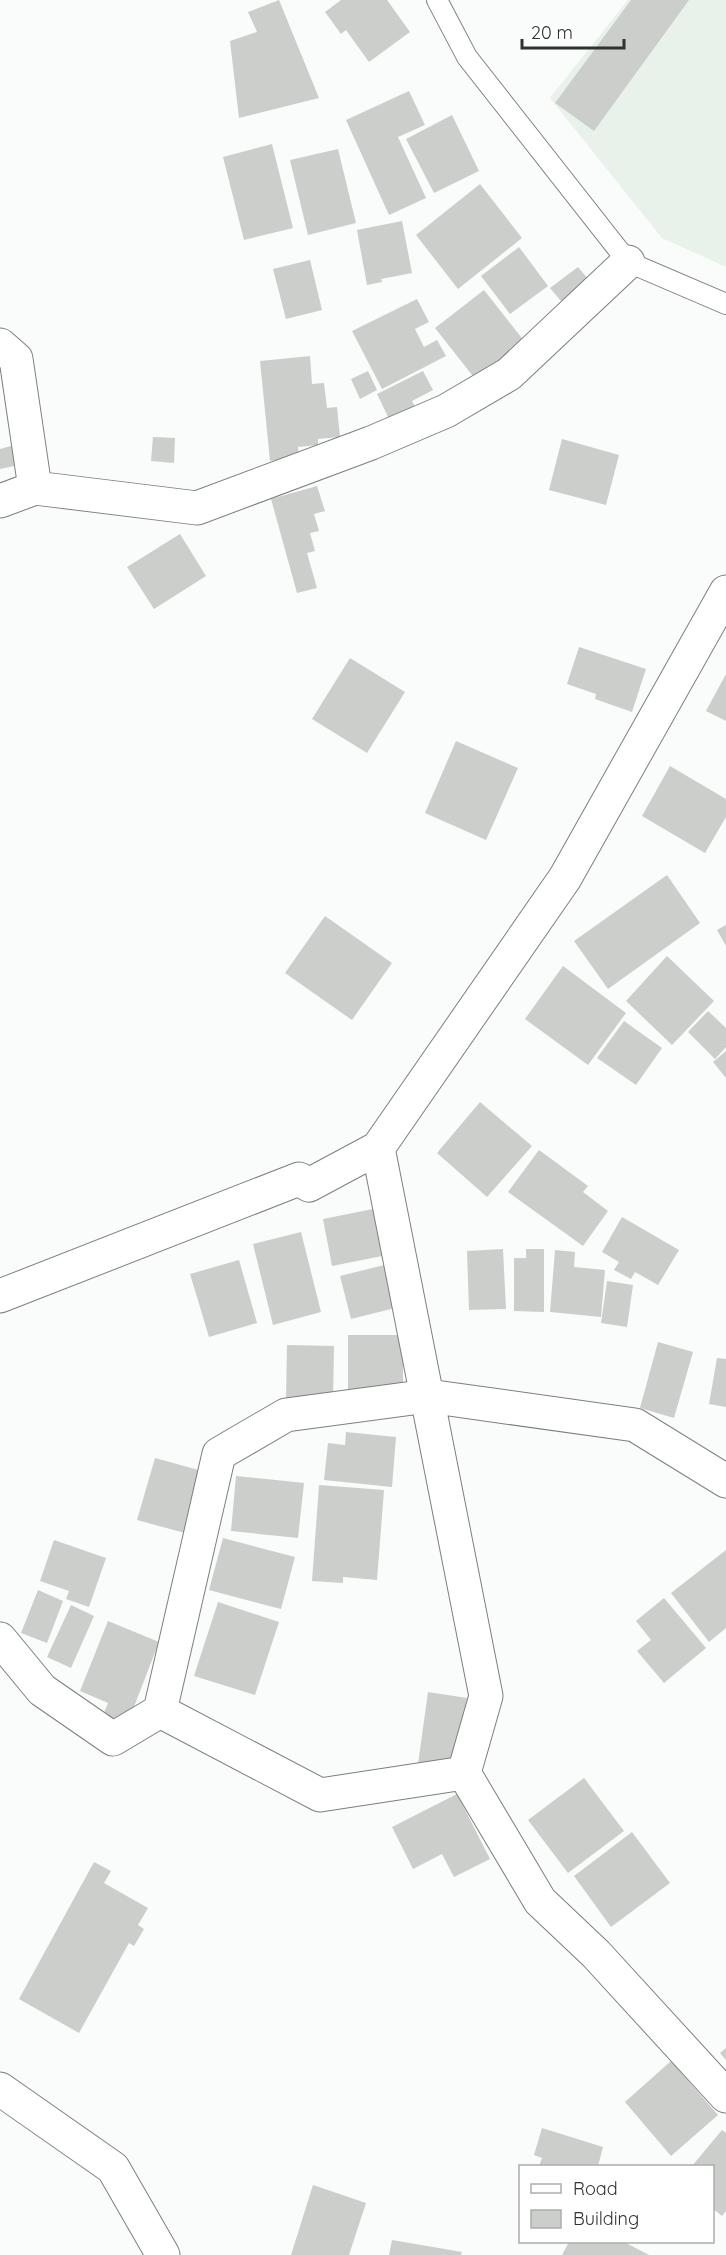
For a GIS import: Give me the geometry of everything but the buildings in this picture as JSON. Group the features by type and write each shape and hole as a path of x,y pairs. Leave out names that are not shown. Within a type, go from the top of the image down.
{"street":[{"path":"0,501 35,488 197,508 371,443 446,411 509,374 628,262"},
{"path":"0,345 16,359 35,488"},
{"path":"0,1296 299,1179 309,1185 378,1148 565,878 726,592"},
{"path":"378,1148 486,1696 464,1773 540,1901 596,1954 726,2096"},
{"path":"0,1639 42,1690 113,1739 160,1711 219,1454 286,1415 428,1396 635,1425 726,1481"},
{"path":"160,1711 320,1795 464,1773"},
{"path":"0,2089 113,2168 163,2255"}],"lane":[{"path":"437,0 467,57 628,262 726,304"}],"shaded area":[{"path":"628,0 726,0 726,267 662,238 550,98"}]}
